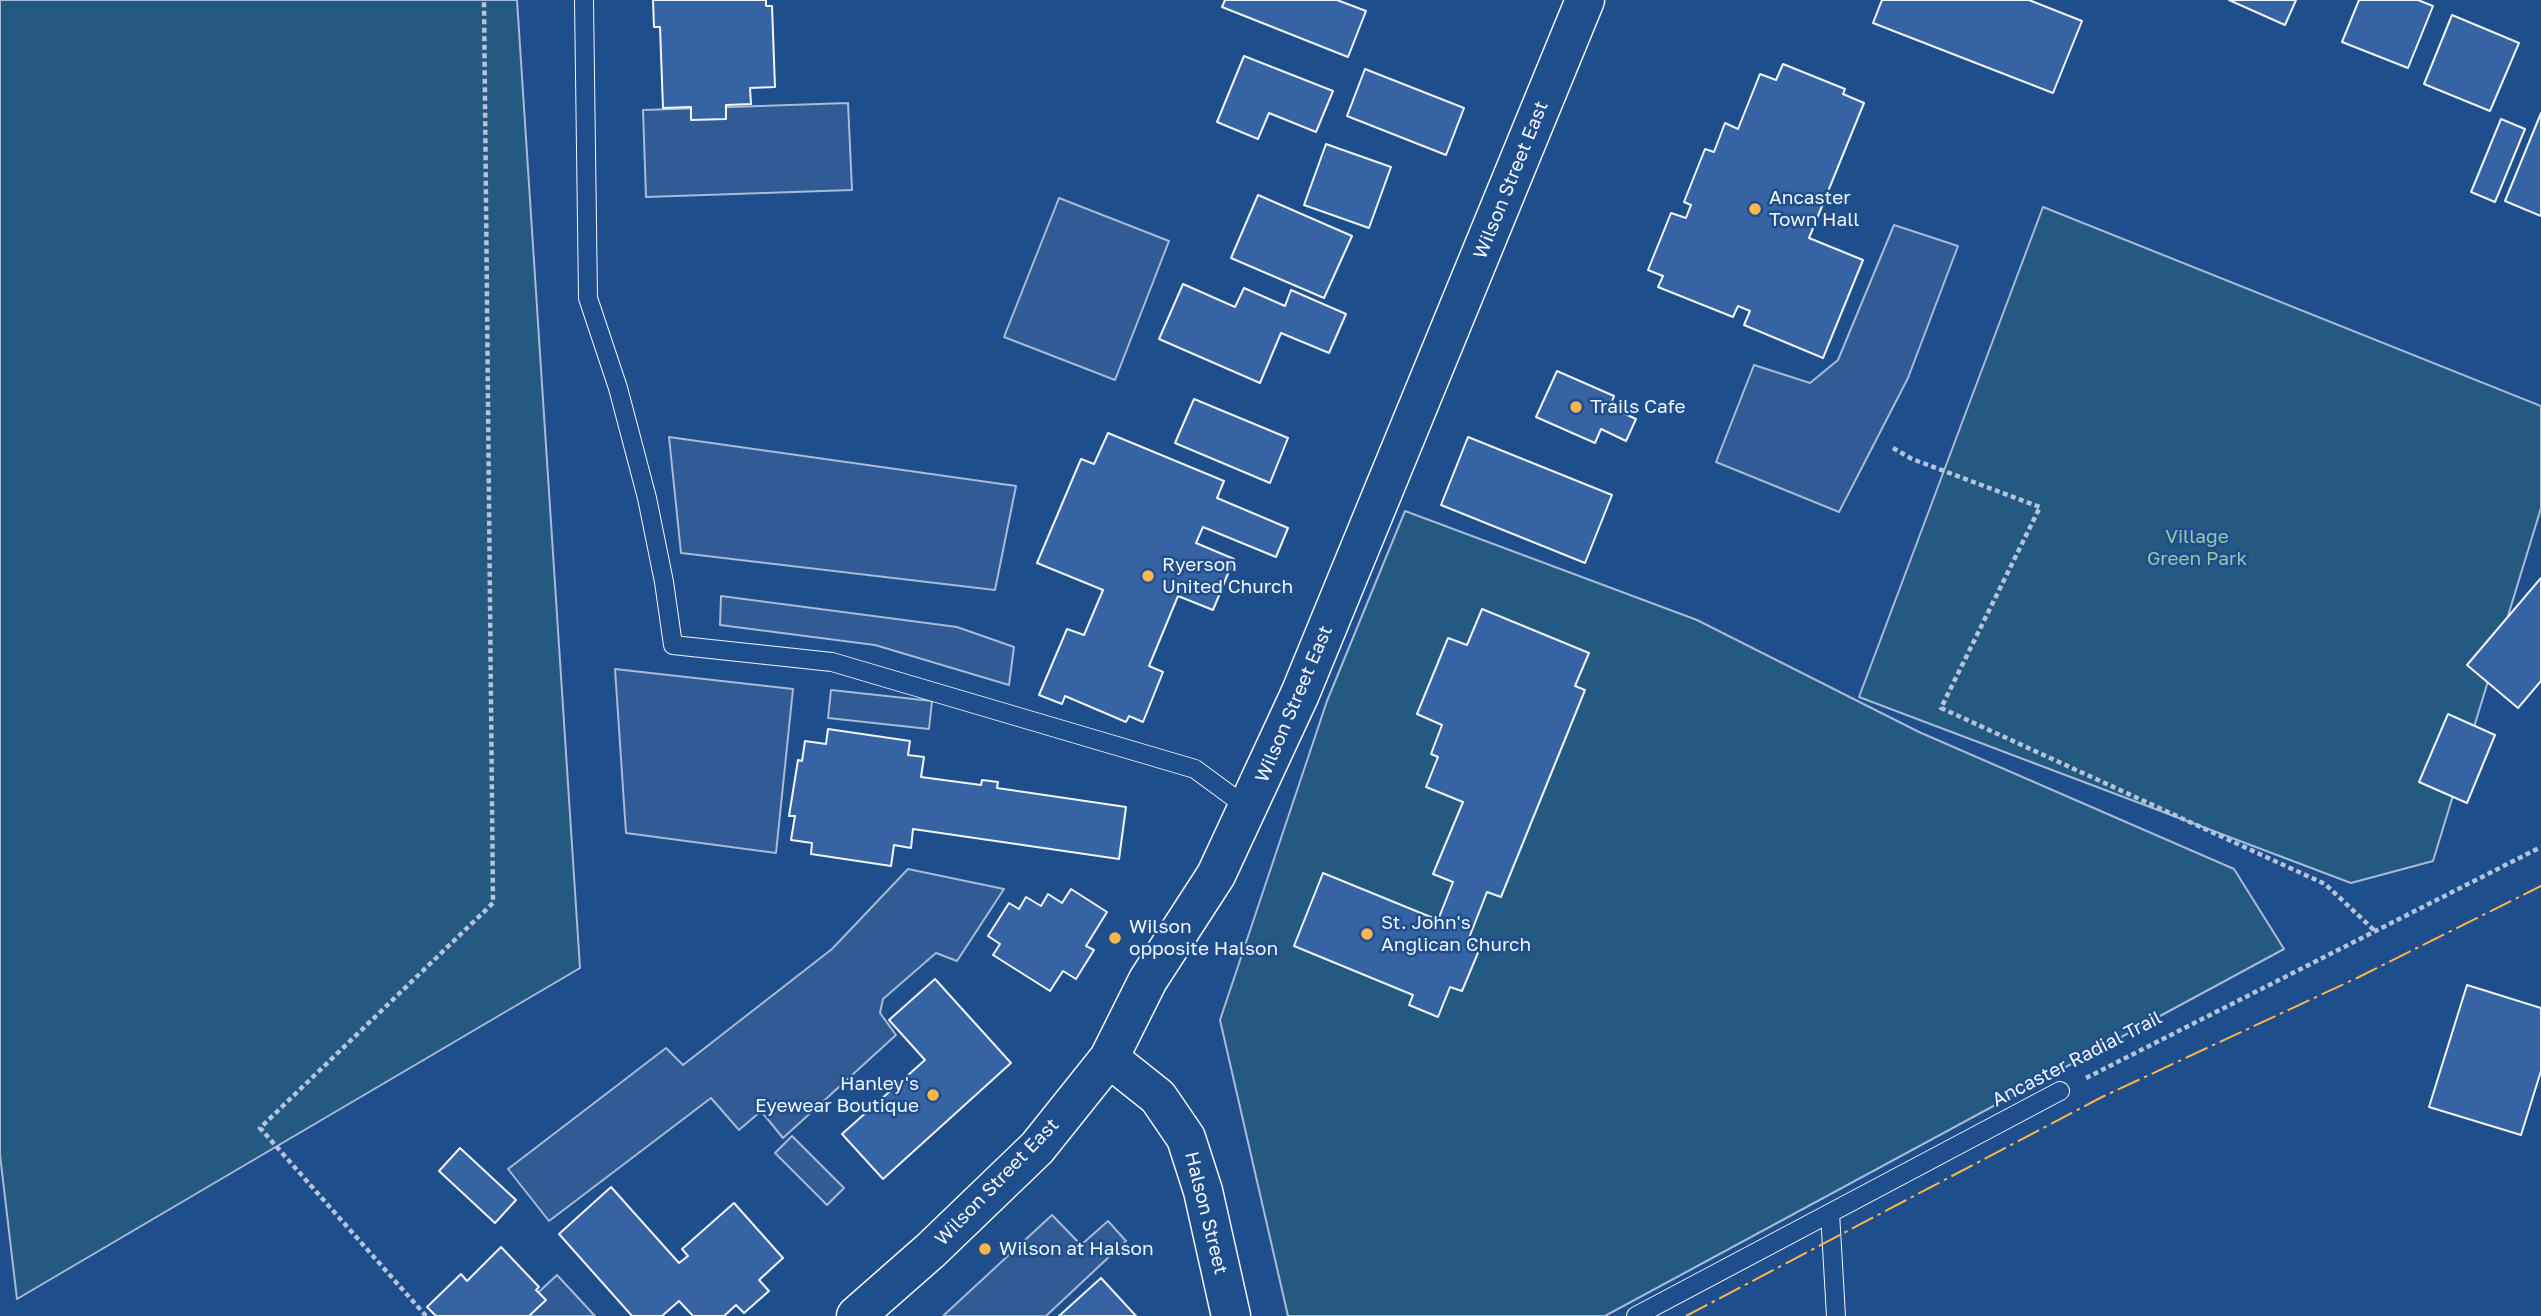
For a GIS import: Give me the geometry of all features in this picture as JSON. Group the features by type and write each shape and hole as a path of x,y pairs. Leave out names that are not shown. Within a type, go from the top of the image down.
{"main road":[{"name":"Wilson Street East","path":"856,1316 931,1250 1037,1148 1109,1058 1148,980 1216,875 1300,694 1585,0"},
{"name":"Halson Street","path":"1109,1058 1158,1097 1186,1138 1203,1191 1231,1316"}],"lane":[{"path":"584,0 588,299 618,388 647,498 664,582 673,645 832,662 1195,769 1248,808"},
{"name":"Ancaster Radial Trail","path":"1636,1316 2060,1091"},
{"path":"1830,1213 1836,1316"}],"path":[{"path":"426,1316 260,1128 493,903 484,0"},
{"path":"1893,448 1912,459 2040,507 1941,708 2325,884 2374,930"},
{"name":"Ancaster Radial Trail","path":"2060,1091 2541,847"}],"green space":[{"path":"0,0 517,0 580,968 17,1299 0,1155"},
{"name":"Village Green Park","path":"2043,207 2541,406 2541,508 2433,861 2351,883 1859,697"},
{"path":"1405,511 1697,620 1919,732 2234,869 2284,949 1605,1316 1288,1316 1220,1020 1327,701"}],"shaded area":[{"path":"848,103 852,190 646,197 643,110"},
{"path":"1059,198 1169,241 1115,380 1004,337"},
{"path":"1894,225 1958,246 1908,378 1839,512 1716,462 1754,365 1810,383 1838,360"},
{"path":"669,437 1016,486 995,590 681,553"},
{"path":"721,596 957,627 1014,647 1009,685 875,645 720,625"},
{"path":"615,669 793,689 776,853 626,833"},
{"path":"831,690 932,701 929,729 828,718"},
{"path":"908,869 1004,889 957,961 936,953 883,999 880,1013 896,1035 783,1138 761,1111 739,1130 711,1098 549,1221 508,1169 666,1048 683,1065 832,949"},
{"path":"792,1136 844,1188 827,1205 775,1153"},
{"path":"1052,1215 1081,1245 1108,1221 1126,1241 1046,1316 943,1316"},
{"path":"557,1275 595,1316 513,1316"}],"building":[{"path":"653,0 766,0 766,6 772,6 775,87 750,88 751,104 726,105 726,119 691,120 691,107 663,108 660,27 654,27"},
{"path":"1225,0 1337,0 1366,11 1348,57 1222,7"},
{"path":"1882,0 2029,0 2082,21 2053,93 1873,23"},
{"path":"2229,0 2296,0 2285,25"},
{"path":"2359,0 2418,0 2433,6 2408,68 2342,42"},
{"path":"2452,15 2519,43 2490,111 2424,84"},
{"path":"1244,56 1333,91 1316,132 1269,113 1258,139 1217,122"},
{"name":"Ancaster Town Hall","path":"1783,64 1845,89 1843,94 1864,103 1809,238 1863,260 1823,358 1744,325 1750,311 1738,306 1733,317 1658,287 1663,276 1648,270 1671,213 1686,218 1691,205 1684,202 1705,149 1714,152 1725,123 1738,129 1760,74 1776,80"},
{"path":"1365,69 1464,108 1446,155 1347,116"},
{"path":"2541,113 2541,216 2505,201"},
{"path":"2501,119 2525,129 2495,202 2471,192"},
{"path":"1326,144 1391,167 1369,228 1304,205"},
{"path":"1258,195 1352,236 1324,298 1231,258"},
{"path":"1183,284 1235,307 1244,288 1285,306 1291,290 1346,314 1329,353 1281,333 1260,383 1159,339"},
{"path":"1557,371 1614,396 1610,407 1636,419 1626,441 1601,429 1595,443 1536,417"},
{"path":"1194,399 1288,438 1270,483 1175,443"},
{"name":"Ryerson United Church","path":"1108,433 1224,481 1217,498 1288,528 1276,557 1203,527 1196,543 1234,559 1213,610 1178,596 1149,666 1163,672 1143,722 1129,716 1126,722 1065,696 1062,704 1039,695 1067,629 1084,635 1103,590 1037,563 1081,459 1094,464"},
{"path":"1468,437 1612,495 1585,563 1441,505"},
{"path":"2541,578 2541,681 2518,708 2467,665"},
{"path":"1482,609 1589,653 1575,686 1585,690 1501,897 1487,892 1467,943 1480,948 1462,991 1450,987 1438,1017 1409,1005 1413,995 1294,946 1323,873 1438,920 1453,882 1433,874 1463,802 1426,787 1438,757 1431,754 1442,725 1417,714 1448,638 1467,645"},
{"path":"2448,714 2495,735 2467,803 2419,782"},
{"path":"828,729 910,741 908,755 924,757 921,777 981,785 982,780 998,782 997,788 1126,807 1119,859 913,829 911,848 894,845 891,866 811,854 812,843 791,840 795,816 789,816 798,760 802,761 805,741 826,744"},
{"path":"1071,889 1107,912 1086,946 1094,950 1076,979 1063,971 1050,991 993,955 1000,944 988,936 1009,903 1019,909 1026,897 1041,906 1048,894 1062,903"},
{"path":"935,979 1011,1063 883,1179 842,1134 925,1060 889,1020"},
{"path":"2467,985 2541,1008 2541,1071 2521,1135 2429,1107"},
{"path":"460,1148 516,1200 495,1223 439,1171"},
{"path":"611,1187 679,1263 688,1256 682,1249 734,1203 783,1258 759,1280 769,1291 744,1313 736,1305 724,1316 693,1316 679,1301 662,1316 632,1316 559,1234"},
{"path":"501,1247 539,1287 536,1290 546,1300 529,1316 436,1316 427,1307 461,1274 467,1281"},
{"path":"1101,1278 1136,1316 1059,1316"}],"power":[{"path":"1686,1316 2102,1097 2359,977 2541,886"}],"place":[{"name":"Ancaster Town Hall","path":"1755,209"},
{"name":"Trails Cafe","path":"1576,407"},
{"name":"Ryerson United Church","path":"1148,576"},
{"name":"St. John's Anglican Church","path":"1367,934"},
{"name":"Wilson opposite Halson","path":"1115,938"},
{"name":"Hanley's Eyewear Boutique","path":"933,1095"},
{"name":"Wilson at Halson","path":"985,1249"}]}
